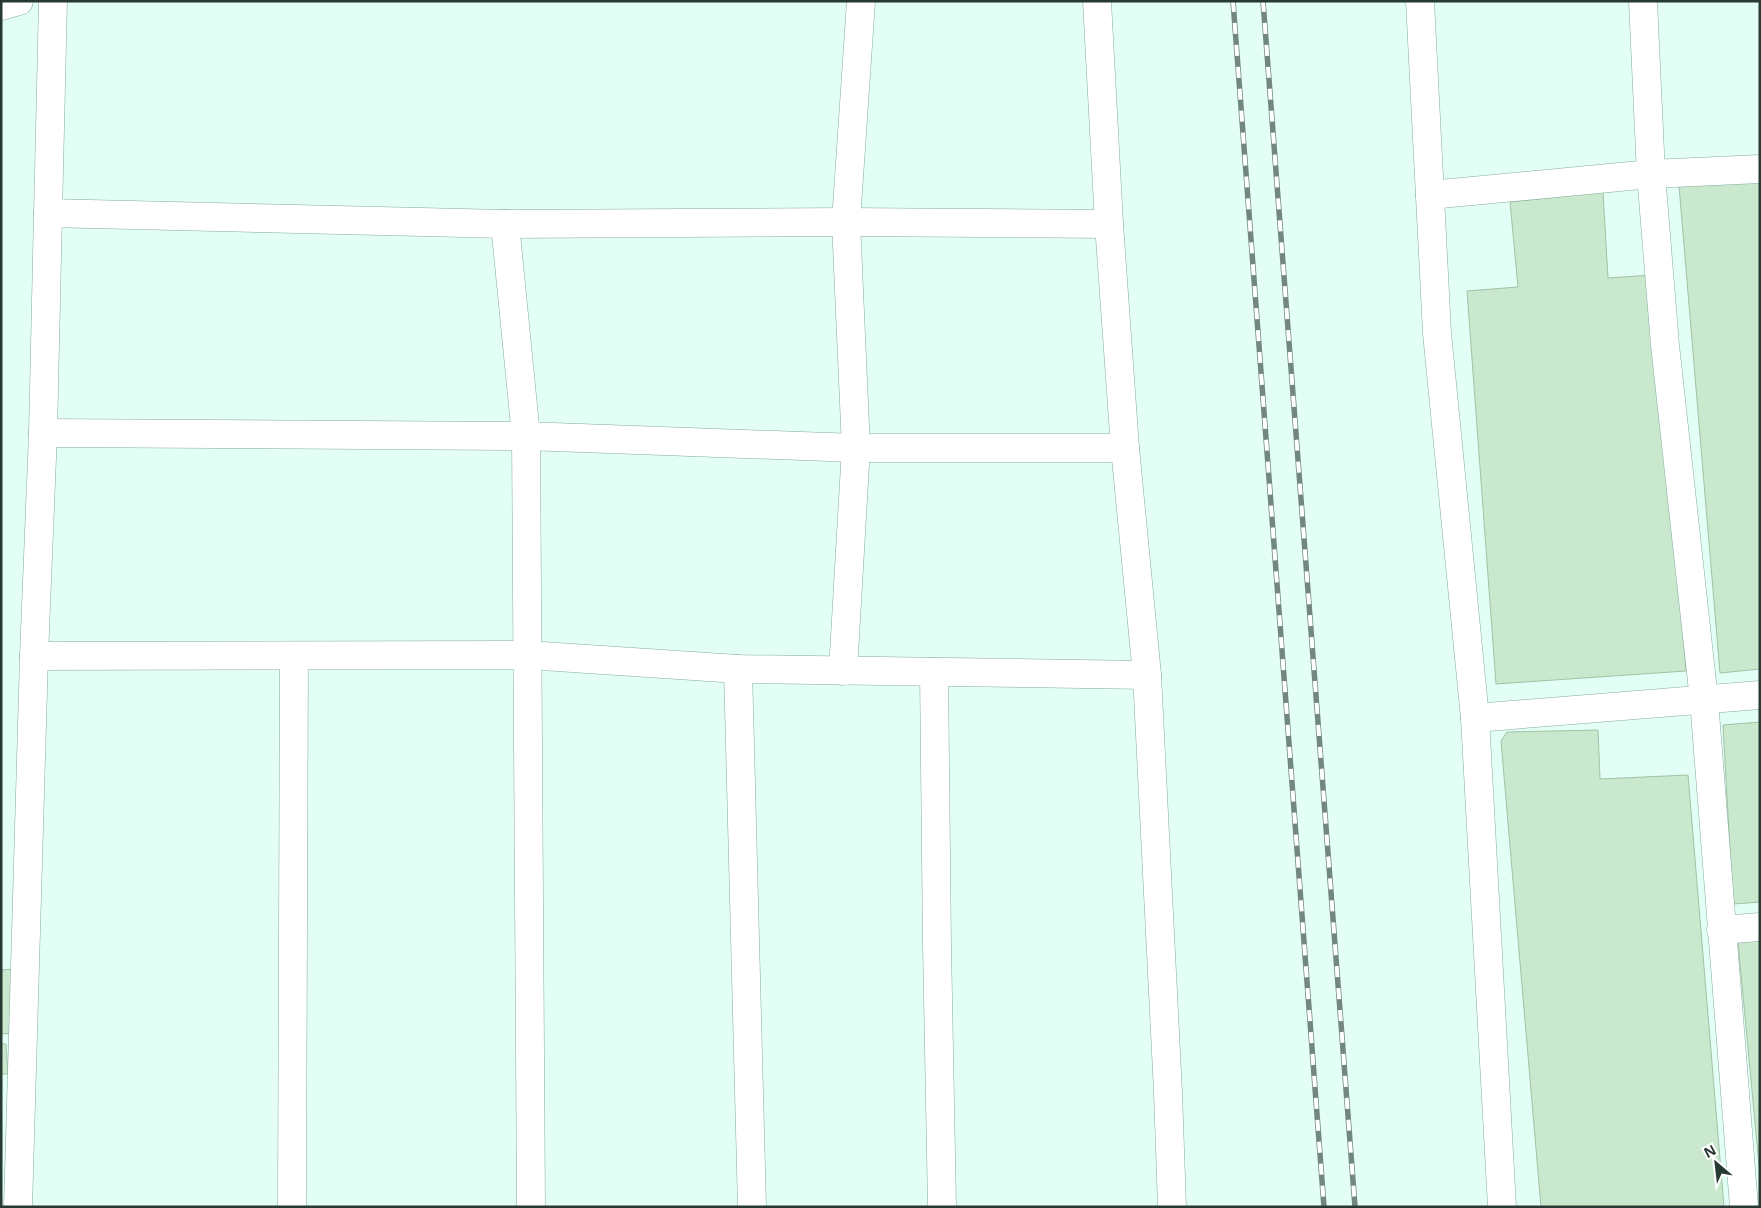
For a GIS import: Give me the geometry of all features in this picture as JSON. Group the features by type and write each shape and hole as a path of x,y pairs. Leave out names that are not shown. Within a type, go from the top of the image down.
{"street":[{"path":"1,6 19,1"},
{"path":"18,1207 34,656 43,433 52,1"},
{"path":"844,671 856,448 846,222 862,1"},
{"path":"1097,1 1109,224 1125,448 1147,675 1172,1207"},
{"path":"1420,1 1437,333 1475,718 1502,1207"},
{"path":"1643,1 1651,174 1665,345 1704,700 1744,1207"},
{"path":"1430,195 1651,174 1760,169"},
{"path":"48,213 505,224 846,222 1109,224"},
{"path":"505,224 526,436 531,1207"},
{"path":"43,433 526,436 856,448 1125,448"},
{"path":"34,656 527,655 738,669 1147,675"},
{"path":"292,1207 294,656"},
{"path":"738,669 752,1207"},
{"path":"934,672 942,1207"},
{"path":"1475,718 1760,695"},
{"path":"1722,930 1760,927"}],"building":[{"path":"1760,180 1760,669 1720,673 1679,186"},
{"path":"1603,192 1608,278 1652,275 1686,671 1496,684 1467,291 1518,287 1510,202"},
{"path":"1760,722 1760,902 1733,904 1723,725"},
{"path":"1598,730 1600,779 1688,775 1724,1207 1541,1207 1501,741 1507,732"},
{"path":"1760,941 1760,1176 1738,942"},
{"path":"16,969 13,1033 1,1034 1,970"},
{"path":"1,1044 6,1044 8,1074 1,1074"}],"railway":[{"path":"1233,1 1324,1207"},
{"path":"1263,1 1355,1207"}]}
